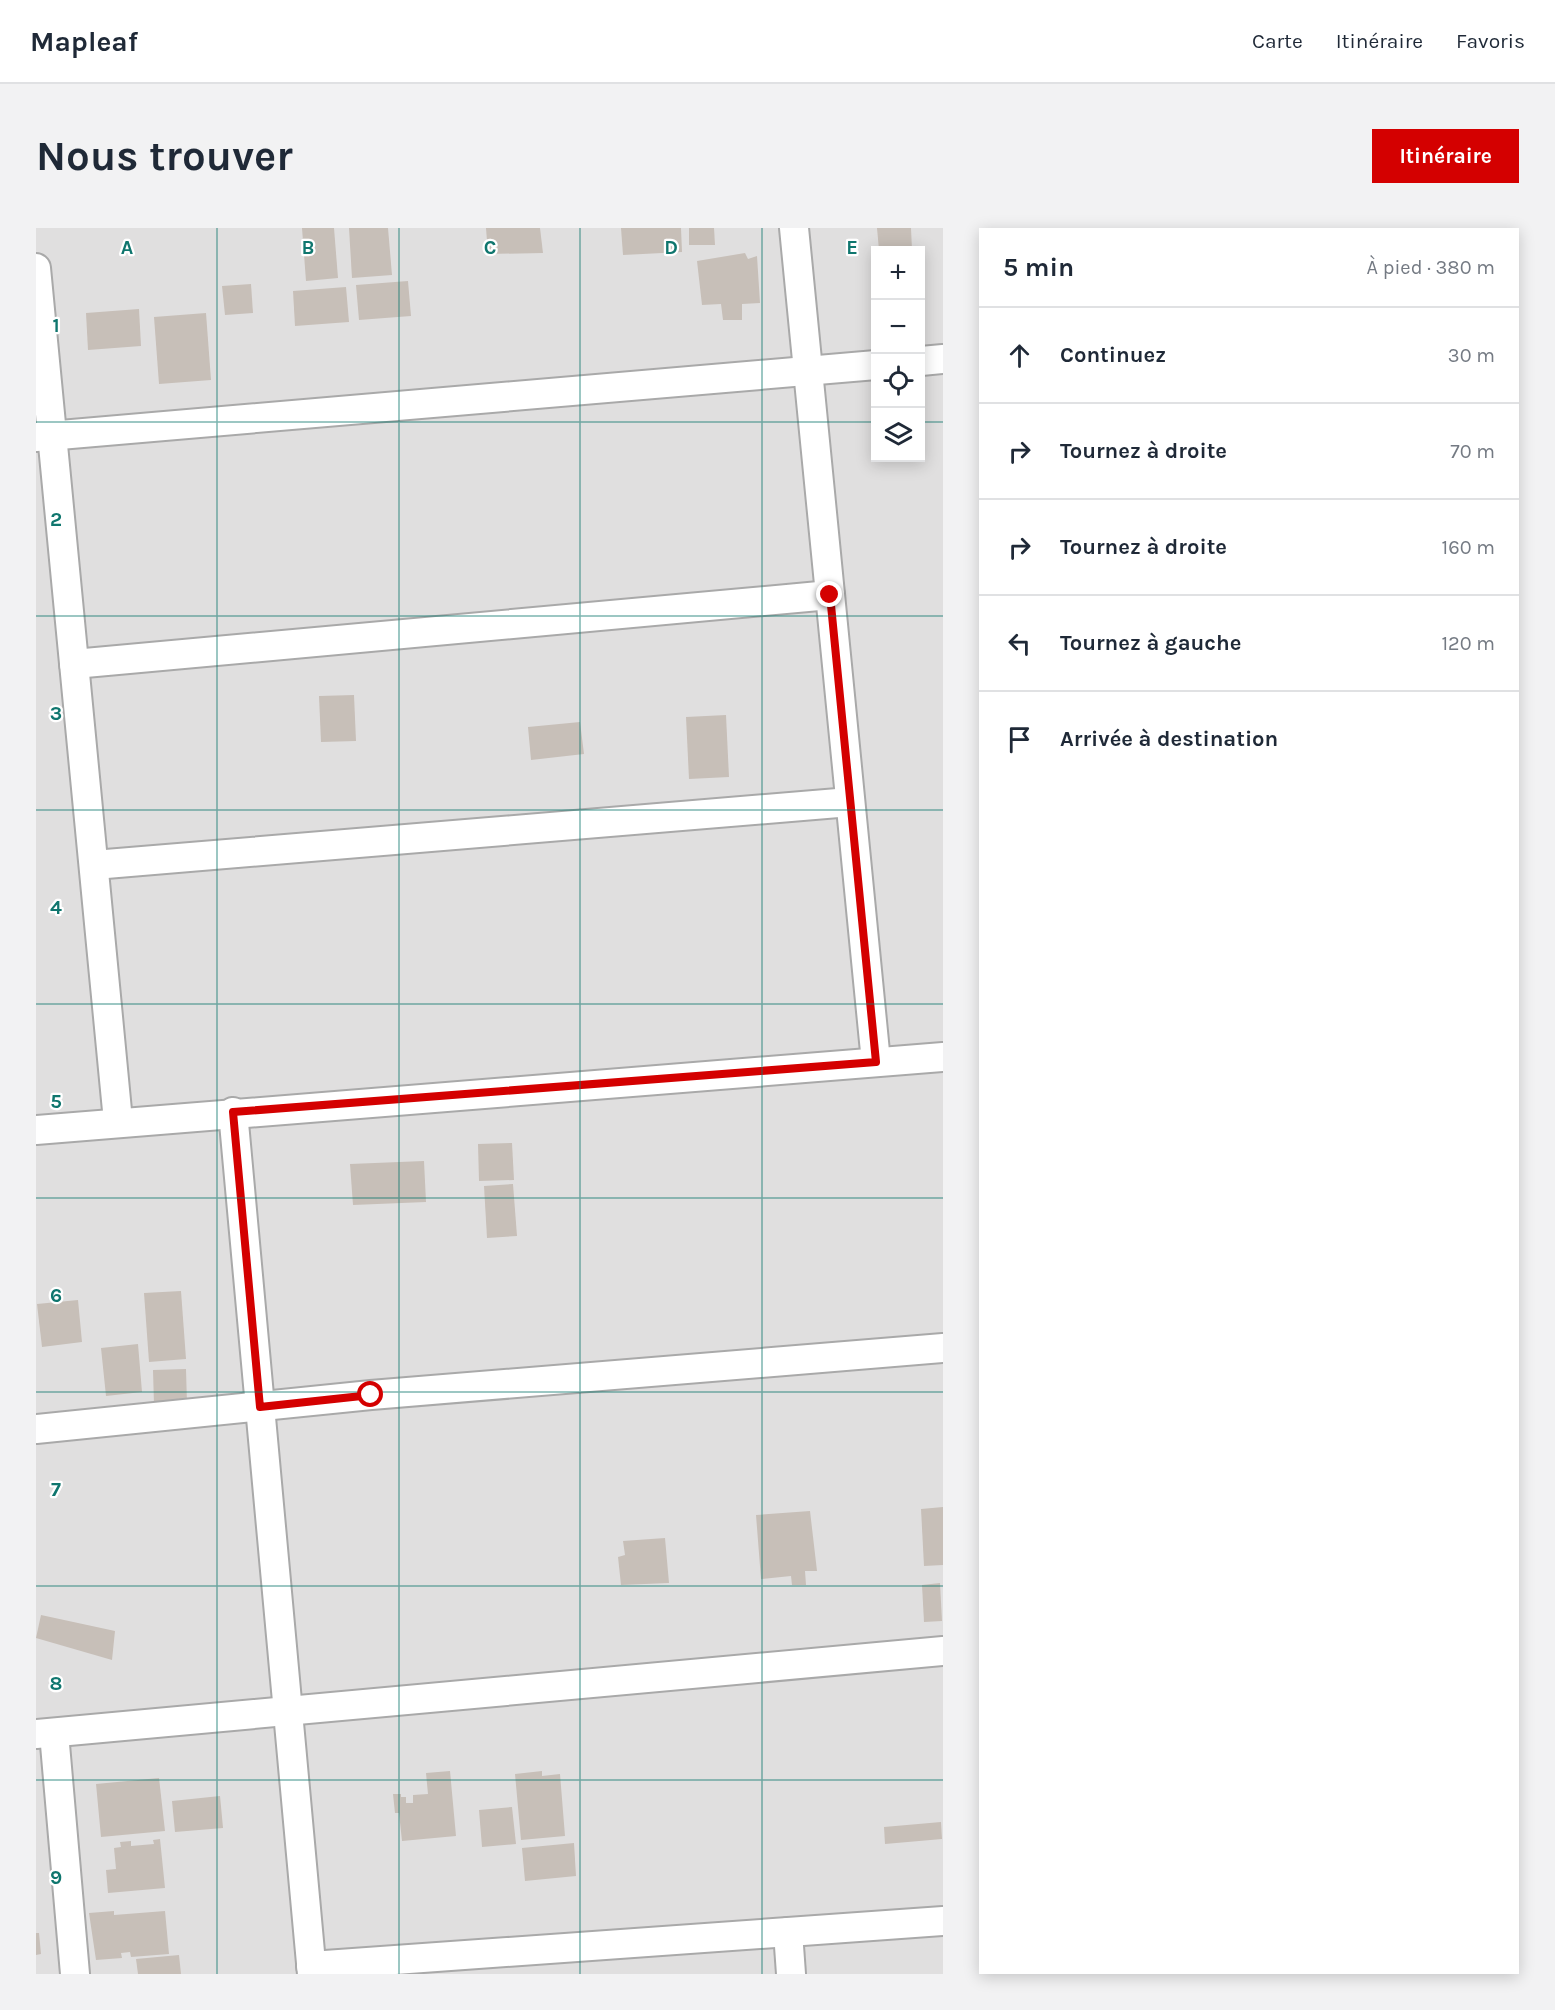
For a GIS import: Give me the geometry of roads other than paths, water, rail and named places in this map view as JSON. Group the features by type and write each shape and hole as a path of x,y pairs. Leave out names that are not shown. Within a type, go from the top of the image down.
{"street":[{"path":"794,228 876,1062"},
{"path":"36,268 44,436 74,664 118,1121"},
{"path":"925,361 943,359"},
{"path":"44,436 871,365"},
{"path":"74,664 830,595"},
{"path":"94,865 850,802"},
{"path":"36,1130 118,1121 943,1058"},
{"path":"233,1112 311,1970 943,1921"},
{"path":"36,1429 260,1407 943,1348"},
{"path":"75,1974 45,1733 943,1651"},
{"path":"788,1932 791,1974"}]}
